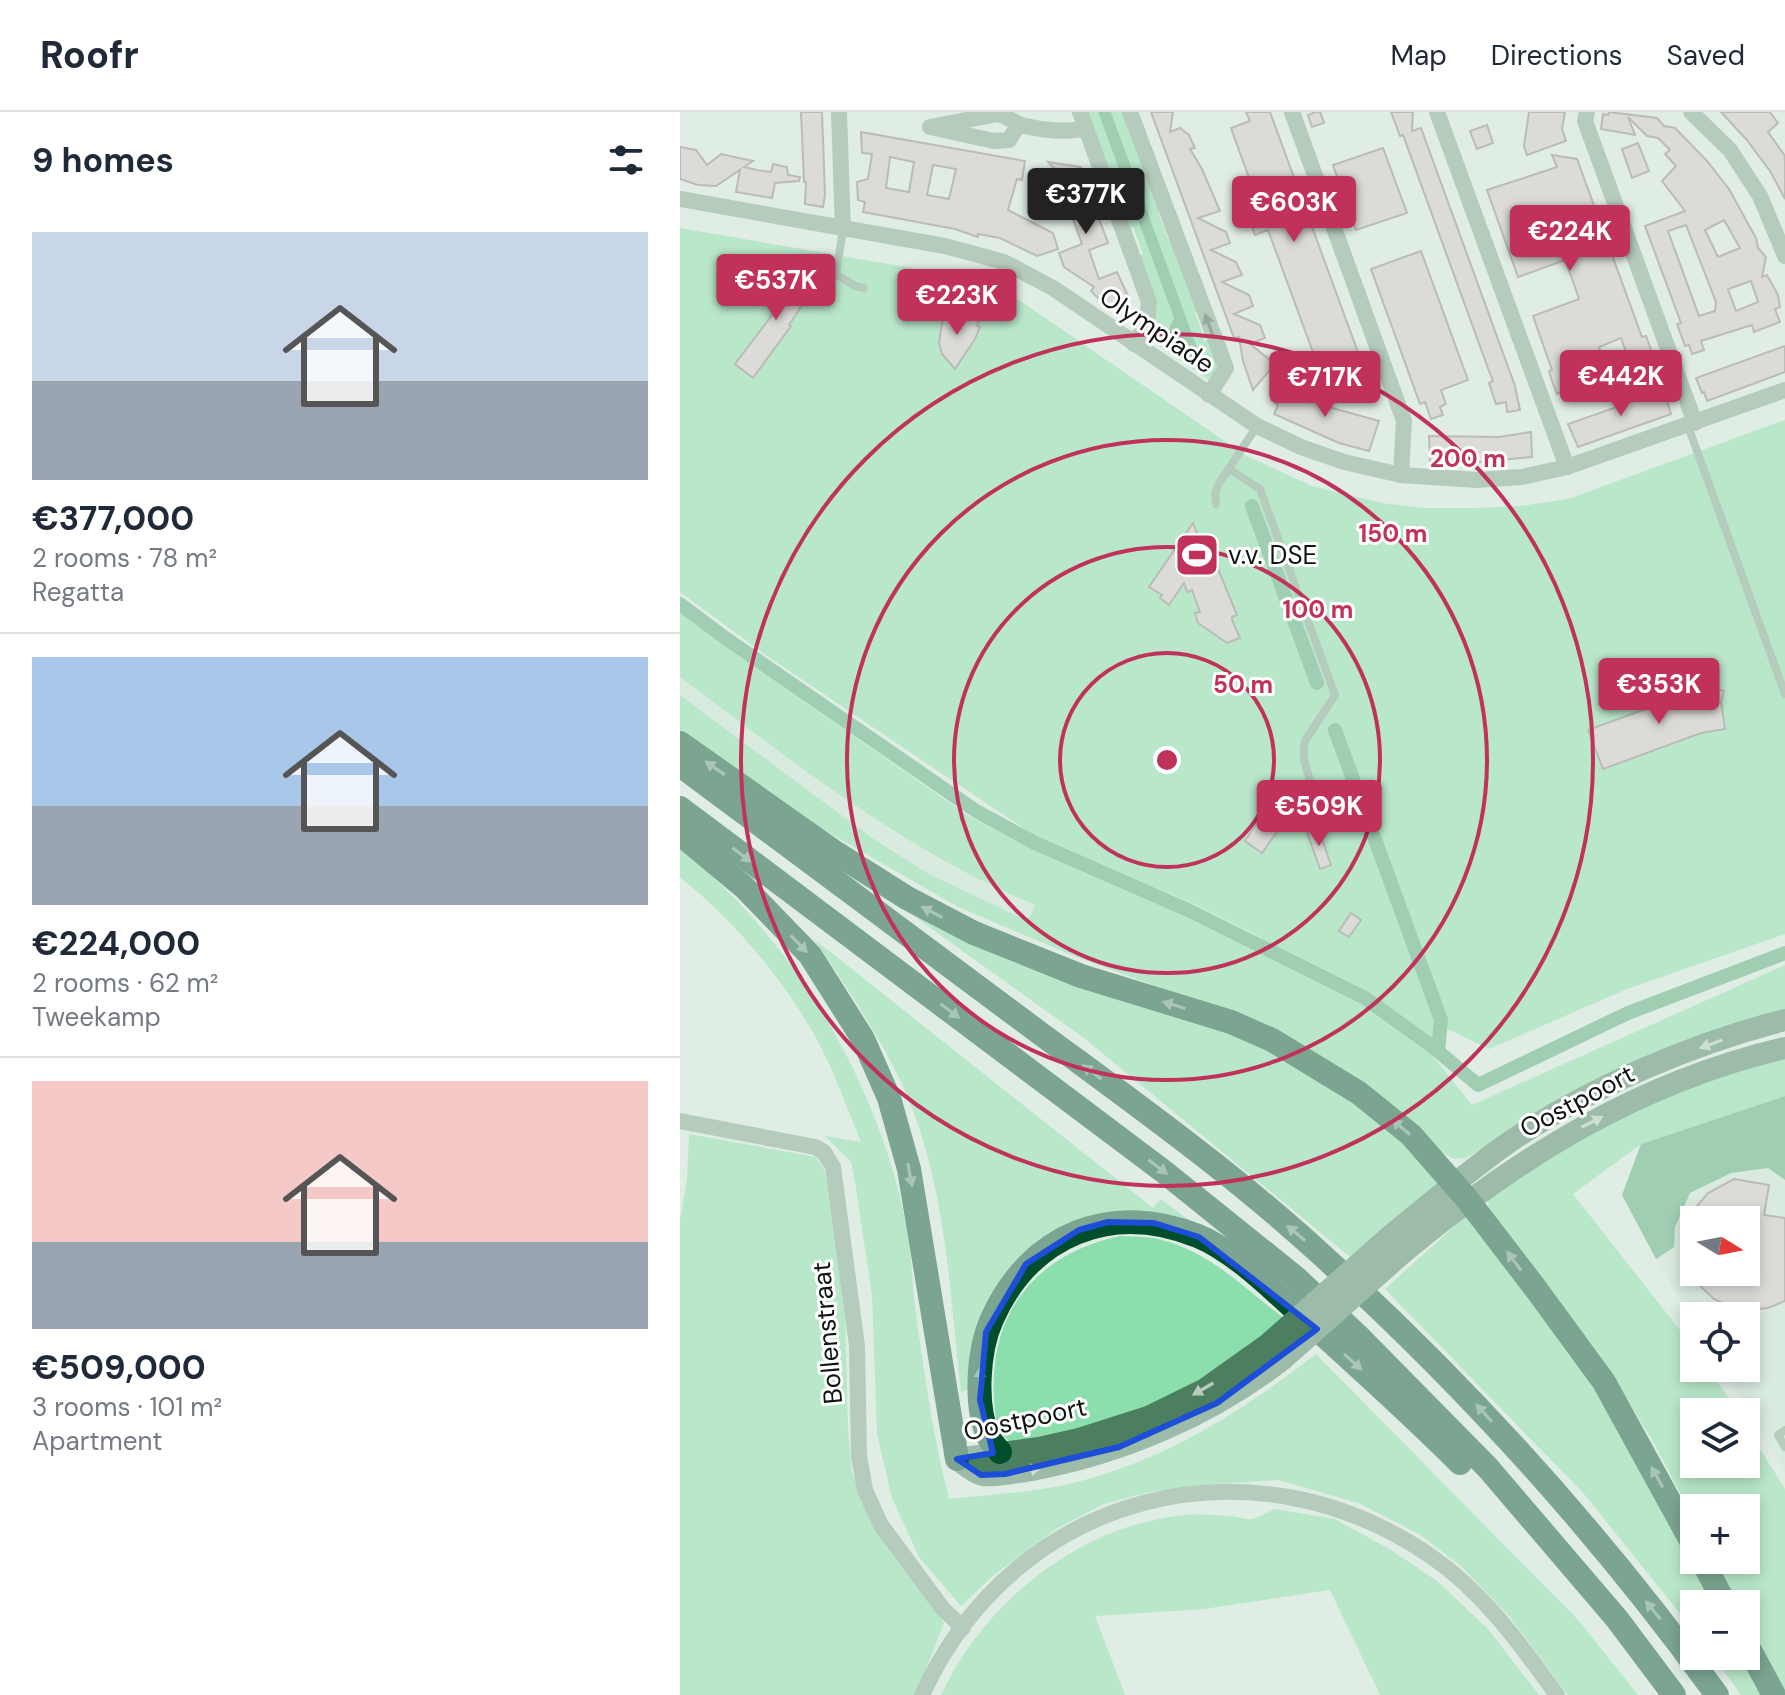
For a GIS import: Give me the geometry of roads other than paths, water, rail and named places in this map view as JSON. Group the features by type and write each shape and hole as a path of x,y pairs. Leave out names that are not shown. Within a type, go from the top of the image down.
{"highway":[{"path":"680,743 836,853 907,898 974,933 1081,976 1231,1022 1323,1068 1359,1093 1411,1135 1461,1192 1604,1382 1680,1520"},
{"path":"680,765 1185,1141 1322,1255 1474,1402 1574,1514 1665,1625 1717,1695"},
{"path":"680,808 1163,1171 1295,1277 1445,1423 1535,1522 1617,1619 1674,1695"},
{"path":"680,834 744,887 810,955 863,1039 889,1098 909,1169 957,1459"},
{"path":"1000,1452 989,1438 980,1400 980,1371 986,1332 1002,1295 1026,1264 1059,1240 1108,1222 1154,1223 1199,1237 1274,1290 1416,1419 1492,1495 1535,1522"},
{"path":"1760,1669 1774,1695"}],"main road":[{"name":"Oostpoort","path":"957,1459 981,1475 1005,1474 1067,1463 1178,1424 1217,1403 1397,1244 1461,1192 1509,1143 1641,1070 1757,1027 1785,1020"},
{"name":"Oostpoort","path":"1461,1192 1652,1092 1704,1072 1785,1048"},
{"name":"Oostpoort","path":"957,1459 1039,1448 1148,1417 1275,1352"}],"street":[{"path":"839,112 843,230"},
{"path":"1080,112 1149,302 1147,322 1134,344"},
{"path":"1130,112 1226,368 1209,395"},
{"path":"1292,112 1404,421 1401,475"},
{"path":"1437,112 1567,467"},
{"path":"1587,112 1585,121 1692,425"},
{"path":"1691,112 1730,150 1779,221 1785,256"},
{"path":"1019,124 1071,132 1086,128"},
{"name":"Olympiade","path":"680,199 945,246 1004,262 1053,288 1257,426 1301,447 1344,462 1401,475 1477,480 1522,477 1567,467 1785,390"},
{"name":"Bollenstraat","path":"680,1121 815,1147 824,1152 833,1167 857,1346 859,1456 865,1490 881,1525 943,1609 963,1628"},
{"path":"922,1695 935,1666 998,1586 1059,1538 1087,1522 1120,1509 1178,1494 1235,1490 1317,1502 1373,1523 1433,1558 1461,1579 1496,1613 1557,1695"}],"lane":[{"path":"836,274 843,230"},
{"path":"748,270 796,265 829,270 864,288"},
{"path":"1692,425 1785,694"},
{"path":"1216,504 1216,489 1257,426"},
{"path":"1229,469 1260,489 1335,695 1303,749 1303,758 1319,803"},
{"path":"1785,1430 1778,1435 1785,1447"}],"waterway":[{"path":"1252,506 1317,683"},
{"path":"680,604 976,811 1035,843 1188,910 1365,998 1433,1047 1478,1085 1628,1013 1785,953"},
{"path":"1335,730 1441,1020 1438,1051"}],"place":[{"name":"v.v. DSE","path":"1197,555"}]}
